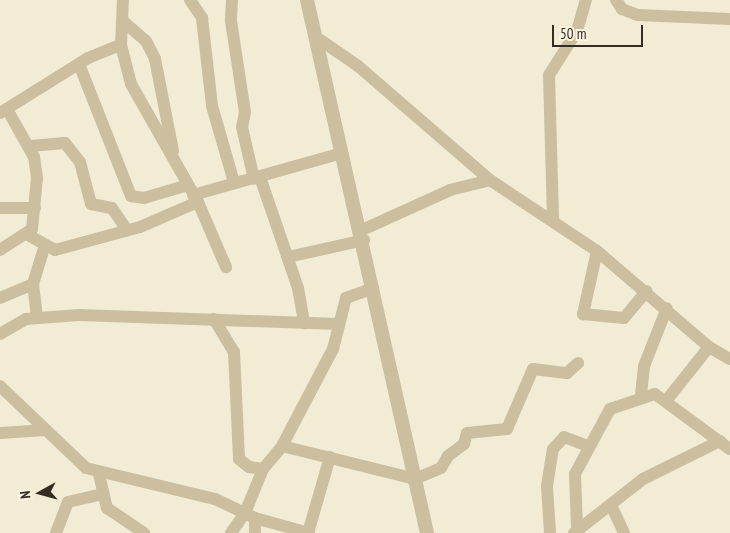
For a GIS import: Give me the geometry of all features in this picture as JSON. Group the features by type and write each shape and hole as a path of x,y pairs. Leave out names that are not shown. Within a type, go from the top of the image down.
{"street":[{"path":"123,0 124,22 121,45 131,84 193,194 226,267"},
{"path":"190,0 202,18 212,106 234,182"},
{"path":"232,0 231,21 245,112 242,127 257,178 288,257 304,323"},
{"path":"307,0 363,235 373,288 428,533"},
{"path":"553,218 549,75 577,30 586,0"},
{"path":"616,0 626,12 638,15 730,19"},
{"path":"124,22 146,41 156,59 174,160"},
{"path":"316,37 358,66 490,180 553,218 648,291 709,347 730,359"},
{"path":"0,250 28,235 35,208 37,168 30,146 4,111 79,64 121,45"},
{"path":"79,64 131,196 144,198 193,194 234,182 257,178 342,153"},
{"path":"30,146 64,144 80,162 91,204 112,209 127,230"},
{"path":"288,257 363,235 450,190 490,180"},
{"path":"28,235 44,248 55,250 127,230 193,194"},
{"path":"0,208 35,208"},
{"path":"37,317 32,284 44,248"},
{"path":"597,251 583,314 624,318 648,291"},
{"path":"0,298 32,284"},
{"path":"231,533 250,515 263,469 282,446 333,349 346,298 373,288"},
{"path":"642,396 644,366 667,308"},
{"path":"2,329 37,317 116,314 338,324"},
{"path":"214,319 234,352 239,459 249,467 263,469"},
{"path":"666,401 709,347"},
{"path":"282,446 415,479 441,468 448,456 464,444 467,432 507,429 533,369 567,373 578,363"},
{"path":"0,386 81,464 99,474 215,499 250,515 308,533 330,457"},
{"path":"575,530 574,478 587,446 607,411 642,396 655,394 726,443"},
{"path":"0,433 46,430"},
{"path":"550,533 547,486 553,449 564,437 587,446"},
{"path":"575,530 611,506 643,479 726,443"},
{"path":"99,474 103,494 112,514 141,532"},
{"path":"56,533 68,502 103,494"},
{"path":"611,506 624,533"},
{"path":"250,515 255,533"}]}
